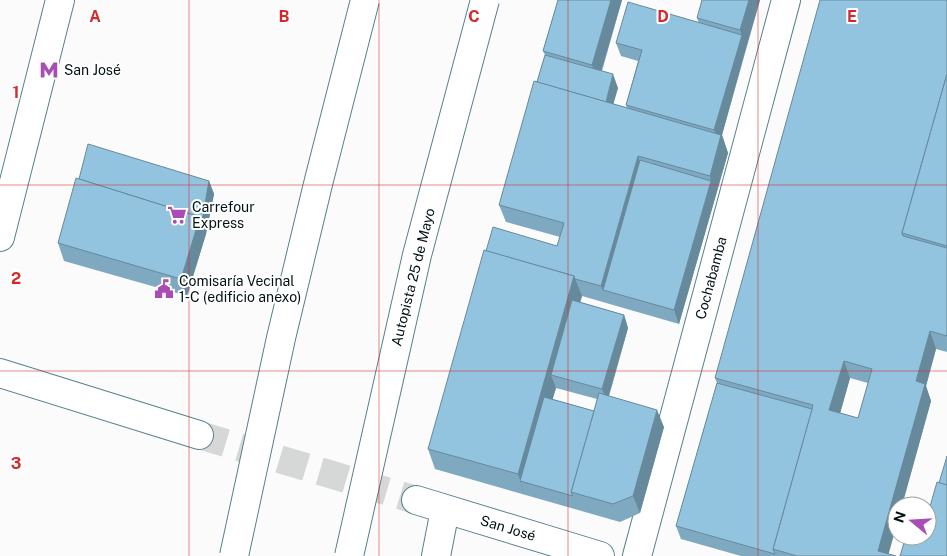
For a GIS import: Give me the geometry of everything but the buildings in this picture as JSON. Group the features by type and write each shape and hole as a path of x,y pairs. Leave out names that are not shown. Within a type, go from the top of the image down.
{"main road":[{"path":"0,237 60,0"},
{"path":"234,556 281,338 318,180 365,0"},
{"name":"Autopista 25 de Mayo","path":"349,556 418,255 485,0"},
{"name":"Cochabamba","path":"637,556 786,0"},
{"path":"0,373 199,435"},
{"name":"San José","path":"416,500 600,556"},
{"path":"436,556 445,510"}],"tunnel":[{"path":"199,435 416,500"}],"place":[{"name":"San José","path":"49,70"},
{"name":"Carrefour Express","path":"177,215"},
{"name":"Comisaría Vecinal 1-C (edificio anexo)","path":"164,289"}]}
